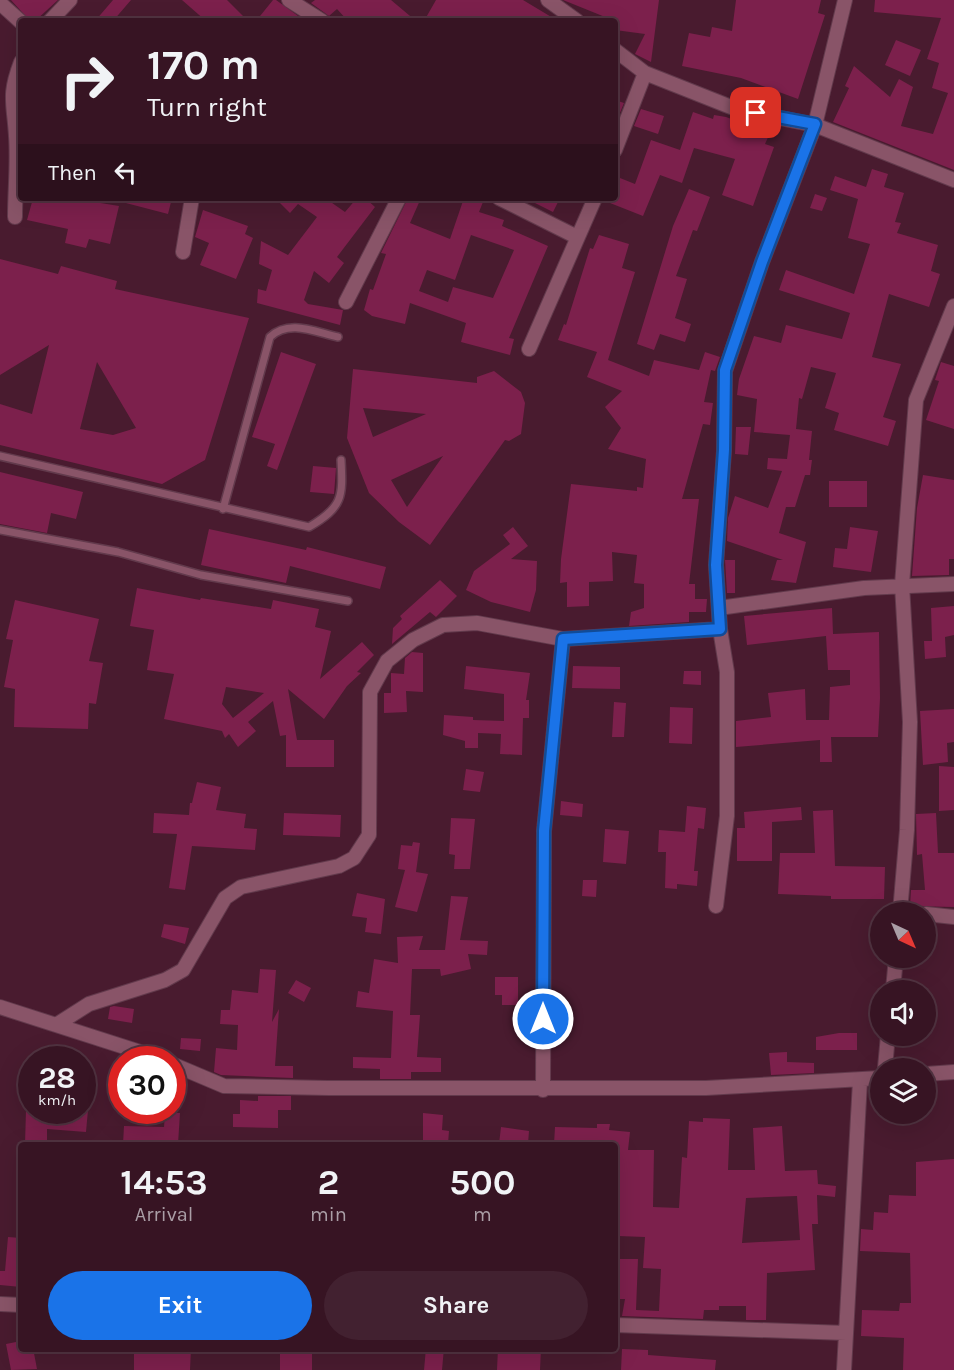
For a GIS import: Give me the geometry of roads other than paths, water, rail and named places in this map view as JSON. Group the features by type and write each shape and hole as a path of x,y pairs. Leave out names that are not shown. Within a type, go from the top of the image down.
{"street":[{"path":"53,18 70,0"},
{"path":"289,0 317,18"},
{"path":"548,0 572,18"},
{"path":"716,906 728,816 727,672 720,629 716,565 724,450 725,370 762,262 815,124 844,0"},
{"path":"0,3 18,19"},
{"path":"618,52 645,73 736,109 815,124 954,180"},
{"path":"15,217 16,134 11,86 18,69"},
{"path":"618,142 645,73"},
{"path":"183,252 192,201"},
{"path":"346,302 397,201"},
{"path":"505,201 577,237"},
{"path":"529,349 594,201"},
{"path":"901,902 907,830 910,722 902,585 916,400 954,306"},
{"path":"719,608 902,585 954,584"},
{"path":"56,1025 89,1004 165,980 183,970 225,898 241,887 339,866 354,858 369,835 370,692 387,661 413,640 443,625 477,623 563,639 720,629"},
{"path":"543,1090 544,831 563,639"},
{"path":"936,915 954,917"},
{"path":"0,1007 121,1046"},
{"path":"186,1070 224,1086 543,1090 706,1088 870,1080"},
{"path":"936,1073 954,1072"},
{"path":"844,1370 860,1081"},
{"path":"0,1304 18,1305"},
{"path":"618,1325 846,1333"}],"lane":[{"path":"223,508 270,337 278,329 290,326 338,337"},
{"path":"0,456 309,527 332,514 342,491 341,460"},
{"path":"0,530 118,552 201,575 348,601"}]}
